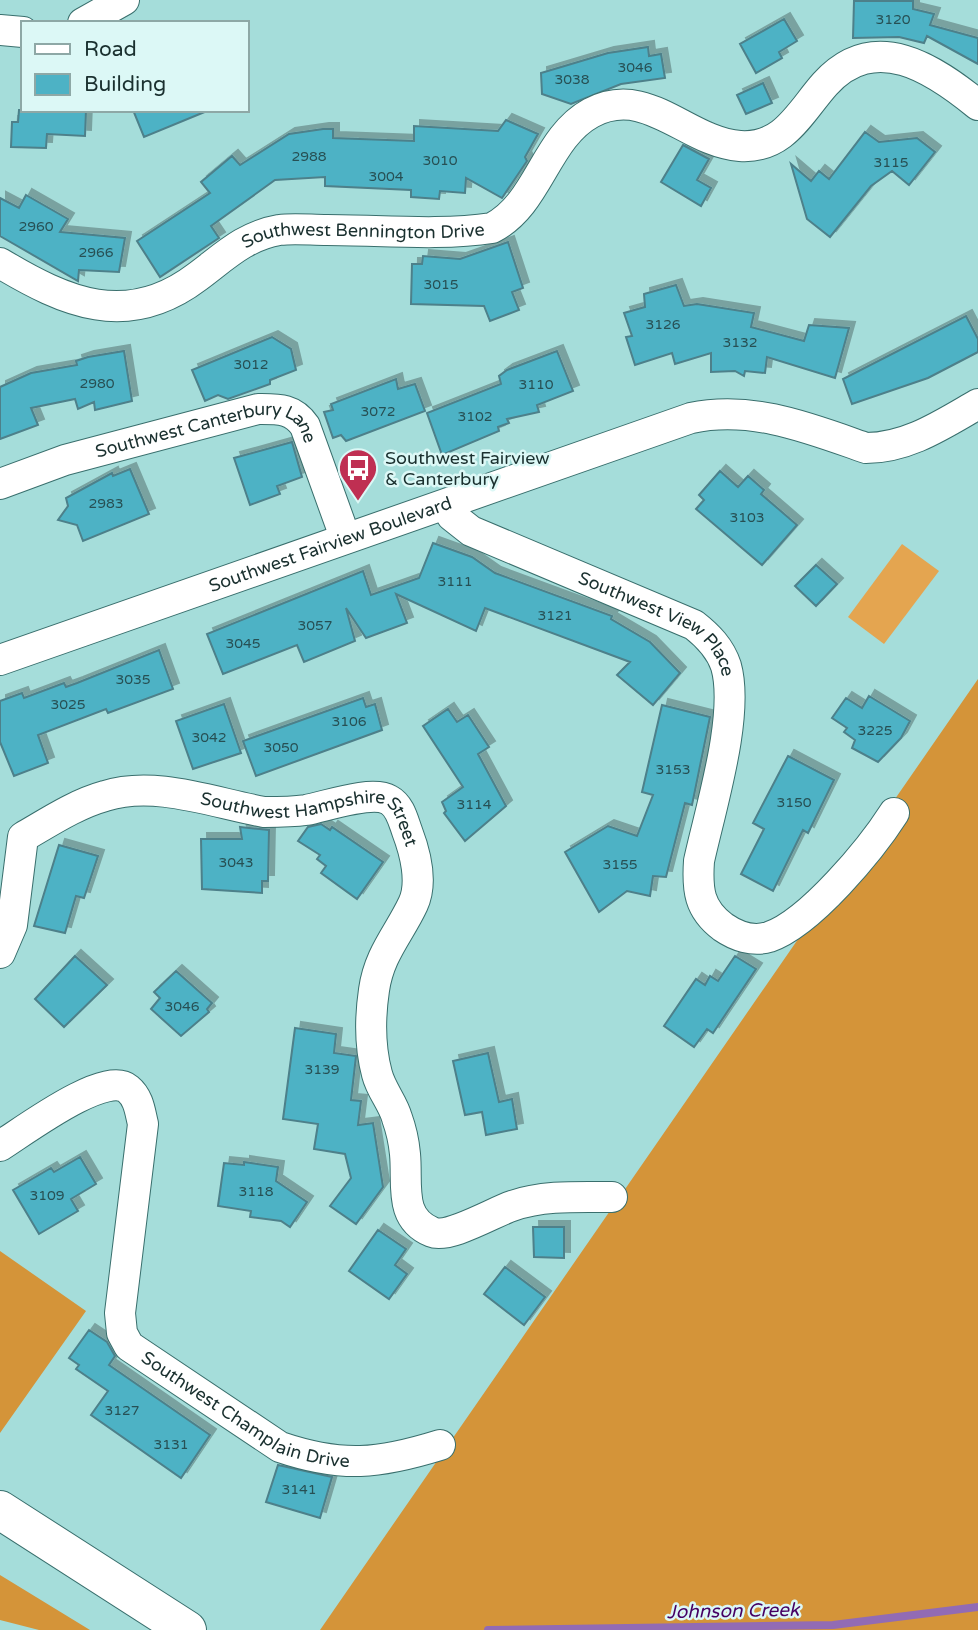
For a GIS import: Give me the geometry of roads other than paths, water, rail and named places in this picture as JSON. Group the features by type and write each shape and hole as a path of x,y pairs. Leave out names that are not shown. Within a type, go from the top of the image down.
{"main road":[{"path":"0,1510 187,1630"}],"street":[{"path":"87,21 124,0"},
{"path":"0,30 21,32"},
{"name":"Southwest Bennington Drive","path":"0,263 55,295 108,306 157,299 197,278 220,257 246,241 281,230 492,228 516,210 576,124 601,108 640,105 726,144 749,146 776,138 792,127 833,76 854,64 879,57 901,59 928,68 978,105"},
{"name":"Southwest Fairview Boulevard","path":"0,660 345,537 446,505 638,434 704,415 722,412 767,416 866,448 880,448 915,438 978,404"},
{"name":"Southwest Canterbury Lane","path":"0,484 65,460 258,409 279,408 291,412 305,426 345,537"},
{"name":"Southwest View Place","path":"446,505 452,516 471,531 694,625 710,638 719,651 730,686 729,714 699,861 697,885 701,901 710,916 726,929 741,937 758,938 784,928 818,904 879,836 894,813"},
{"name":"Southwest Hampshire Street","path":"0,953 12,925 12,832 84,804 128,791 163,792 264,812 303,810 375,796 391,801 401,814 413,847 417,885 413,904 388,945 380,965 374,989 371,1033 377,1076 397,1117 405,1154 408,1213 418,1224 435,1234 456,1230 514,1205 553,1198 612,1197"},
{"name":"Southwest Champlain Drive","path":"0,1146 92,1090 111,1083 127,1088 137,1101 143,1124 120,1313 122,1333 129,1346 280,1447 307,1456 339,1463 395,1459 440,1445"}],"waterway":[{"name":"Johnson Creek","path":"488,1630 833,1625 978,1607"}],"place":[{"name":"Southwest Fairview & Canterbury","path":"358,502"}]}
